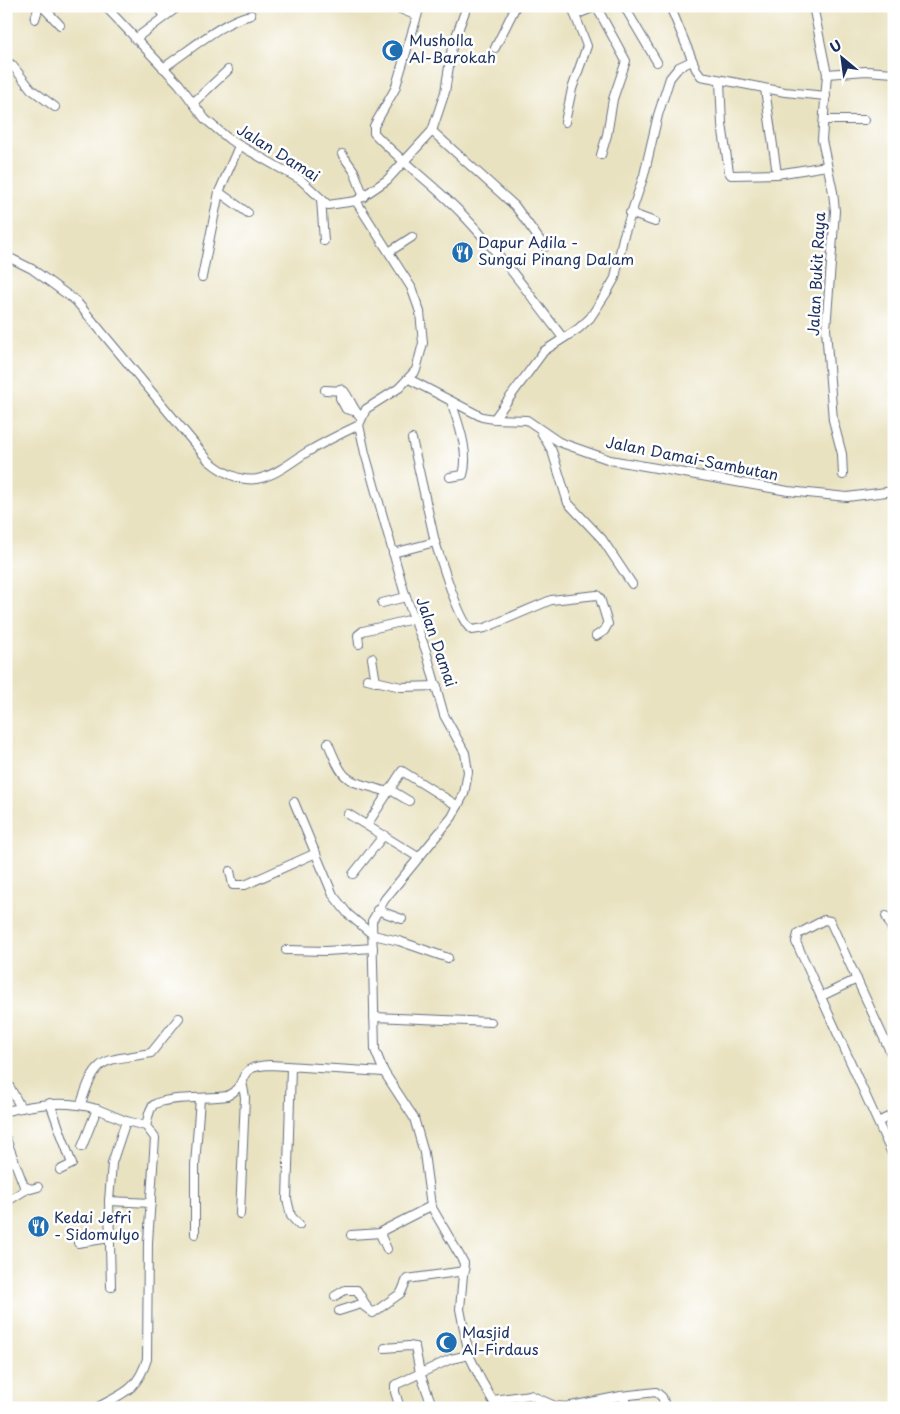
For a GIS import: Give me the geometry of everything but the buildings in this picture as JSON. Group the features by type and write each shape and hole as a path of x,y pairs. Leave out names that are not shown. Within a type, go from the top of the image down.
{"street":[{"path":"35,19 41,6 60,25"},
{"name":"Jalan Damai","path":"105,6 163,68 205,119 239,146 301,180 330,206 356,201"},
{"path":"156,6 165,16"},
{"path":"135,39 178,6"},
{"path":"393,6 417,16"},
{"path":"420,6 395,89 372,130 404,164 430,184 463,214 488,242 563,338"},
{"path":"6,256 32,269 76,301 209,461 223,473 240,480 260,480 285,469 358,418 366,409 399,388 416,370 423,343 420,312 411,287 356,201 382,185 404,164 432,131 445,92 452,48 467,6"},
{"path":"495,48 516,6"},
{"path":"566,122 572,89 587,46 572,6"},
{"path":"575,15 596,6 626,61 613,99 607,135 601,155"},
{"path":"624,6 657,62"},
{"path":"670,6 692,61 701,76 720,81 826,96"},
{"name":"Jalan Bukit Raya","path":"813,6 827,74 822,140 835,211 827,337 832,420 842,454 843,474"},
{"path":"163,68 225,26 240,18 251,15"},
{"path":"494,420 522,385 533,363 544,351 590,318 615,278 630,212 644,175 658,114 670,78 679,67 692,61"},
{"path":"6,62 12,65 32,89 55,107"},
{"path":"193,103 228,70"},
{"path":"827,74 866,71 894,74"},
{"path":"720,81 722,124 729,172 738,176 776,174 827,166"},
{"path":"764,88 776,174"},
{"path":"824,120 865,120"},
{"path":"432,131 515,206 545,247"},
{"path":"202,277 219,192 239,146"},
{"path":"342,154 354,171 364,196"},
{"path":"219,192 248,213"},
{"path":"321,199 324,241"},
{"path":"630,212 655,222"},
{"path":"389,252 412,237"},
{"name":"Jalan Damai-Sambutan","path":"408,379 482,417 494,420 527,420 559,442 610,460 788,491 847,497 894,491"},
{"name":"Jalan Damai","path":"325,390 340,389 344,391 351,400 358,418 363,447 413,619 426,651 444,715 468,763 468,781 458,806 446,825 418,857 378,910 372,921 375,1050 384,1072 405,1103 416,1125 424,1153 431,1206 462,1258 465,1271 460,1309 470,1355 495,1404"},
{"path":"450,477 463,475 465,468 462,436 451,401"},
{"path":"540,430 552,451 568,503 602,539 632,584"},
{"path":"412,439 435,542 455,600 469,628 476,631 485,628 551,600 597,596 600,598 608,624 604,631 596,636"},
{"path":"393,553 435,542"},
{"path":"382,603 406,597"},
{"path":"359,644 358,635 363,631 413,619"},
{"path":"372,658 376,682"},
{"path":"367,679 401,687 437,686"},
{"path":"328,743 338,769 345,778 354,783 389,790 409,801"},
{"path":"367,825 400,772 404,771 458,806"},
{"path":"294,802 333,895 348,914 373,936 399,941 448,958"},
{"path":"348,814 418,857"},
{"path":"353,874 384,835"},
{"path":"230,871 233,886 245,885 316,853"},
{"path":"378,910 402,919"},
{"path":"886,916 894,934"},
{"path":"894,1060 830,921 824,920 798,934 796,939 894,1158"},
{"path":"286,950 326,951 373,948"},
{"path":"822,996 857,979"},
{"path":"374,1017 491,1022"},
{"path":"81,1104 98,1065 105,1061 125,1056 151,1053 179,1018"},
{"path":"146,1126 151,1108 155,1104 227,1096 235,1092 247,1070 253,1066 384,1072"},
{"path":"292,1067 287,1199 291,1216 299,1225"},
{"path":"6,1080 21,1108"},
{"path":"240,1214 245,1106 242,1082"},
{"path":"194,1234 195,1164 200,1099"},
{"path":"50,1103 72,1164 60,1170"},
{"path":"6,1111 50,1103 81,1104 97,1108 126,1121 146,1126 155,1138 148,1242 146,1359 143,1371 129,1391 96,1408"},
{"path":"82,1147 97,1108"},
{"path":"878,1122 894,1114"},
{"path":"111,1287 109,1201 114,1152 126,1121"},
{"path":"6,1139 24,1186 27,1189"},
{"path":"6,1202 27,1189 38,1187"},
{"path":"109,1201 151,1203"},
{"path":"351,1235 381,1233 431,1206"},
{"path":"381,1233 387,1248"},
{"path":"78,1243 110,1238"},
{"path":"335,1296 345,1290 357,1290 371,1312 376,1312 400,1293 404,1282 410,1278 465,1271"},
{"path":"339,1311 361,1304 366,1305"},
{"path":"385,1348 412,1346 415,1348 420,1373 433,1408"},
{"path":"400,1408 395,1392 396,1385 451,1359 470,1355"},
{"path":"495,1404 530,1395 555,1406 579,1406 621,1396 656,1392 662,1397 666,1408"},
{"path":"621,1396 630,1408"},
{"path":"541,1400 545,1408"}],"place":[{"name":"Musholla Al-Barokah","path":"393,50"},
{"name":"Dapur Adila - Sungai Pinang Dalam","path":"462,252"},
{"name":"Kedai Jefri - Sidomulyo","path":"38,1227"},
{"name":"Masjid Al-Firdaus","path":"446,1342"}]}
